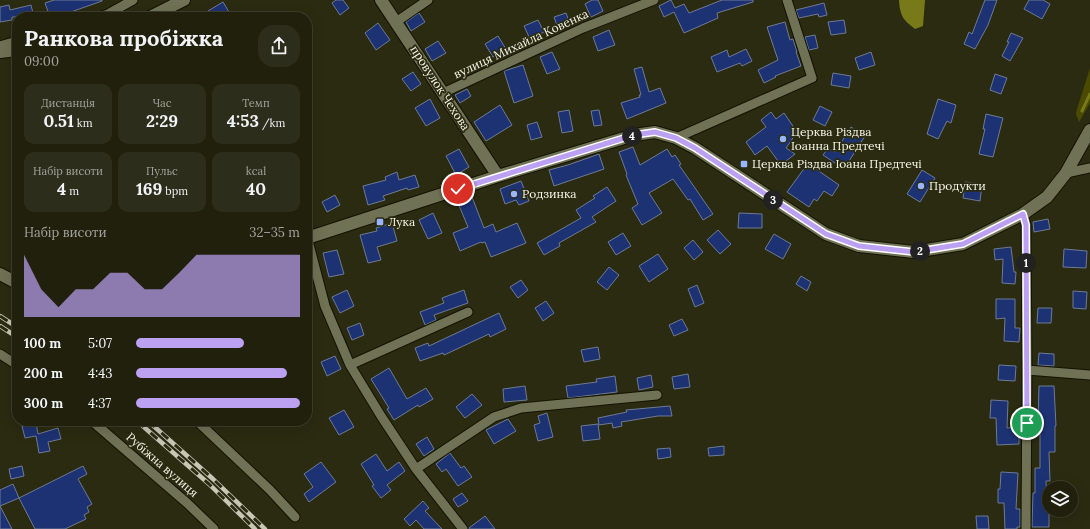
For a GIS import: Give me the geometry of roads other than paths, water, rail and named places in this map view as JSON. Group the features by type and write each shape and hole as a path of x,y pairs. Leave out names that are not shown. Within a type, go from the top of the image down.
{"main road":[{"path":"160,12 184,0"},
{"name":"провулок Чехова","path":"381,0 498,176"},
{"path":"0,52 12,51"},
{"path":"312,236 498,176 634,135 655,132 676,138 695,148 826,234 859,246 914,252 963,244 1023,214 1047,197 1066,173 1090,130"},
{"path":"0,274 12,280"}],"street":[{"path":"112,12 133,0"},
{"path":"396,22 428,0"},
{"name":"вулиця Михайла Ковенка","path":"443,93 583,28 654,0"},
{"path":"676,138 812,78 787,0"},
{"path":"0,46 12,42"},
{"path":"1066,173 1090,168"},
{"path":"1023,214 1026,225 1028,370 1026,529"},
{"path":"312,257 325,306 350,365 416,469 463,529"},
{"path":"350,365 468,312"},
{"path":"0,354 12,362"},
{"path":"1028,370 1090,375"},
{"path":"416,469 494,417 521,408 657,395"},
{"name":"Рубіжна вулиця","path":"98,426 187,503 214,529"},
{"path":"202,426 270,490 295,517"}],"waterway":[{"path":"1082,111 1090,94"}],"railway":[{"path":"0,316 12,324"},
{"path":"0,326 12,334"},
{"path":"143,426 209,484 255,529"},
{"path":"154,426 213,479 265,529"}],"place":[{"name":"Церква Різдва Іоанна Предтечі","path":"783,139"},
{"name":"Церква Різдва Іоана Предтечі","path":"744,164"},
{"name":"Продукти","path":"921,186"},
{"name":"Родзинка","path":"514,194"},
{"name":"Лука","path":"380,222"}]}
